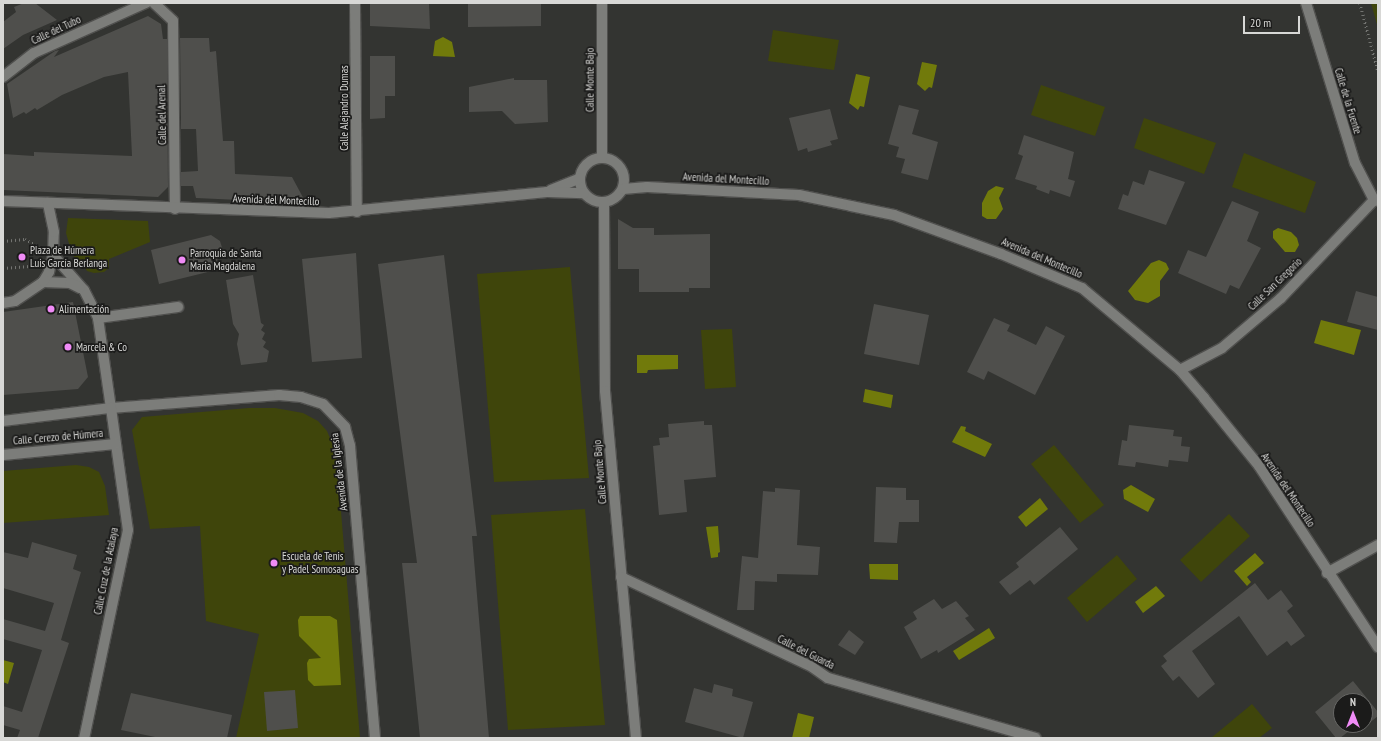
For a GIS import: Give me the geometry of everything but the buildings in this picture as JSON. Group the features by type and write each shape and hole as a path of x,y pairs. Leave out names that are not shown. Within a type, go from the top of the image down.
{"street":[{"name":"Calle del Tubo","path":"3,77 34,53 146,3"},
{"name":"Calle del Arenal","path":"154,3 174,21 175,209"},
{"name":"Calle Alejandro Dumas","path":"355,3 357,212"},
{"name":"Calle Monte Bajo","path":"602,3 602,158"},
{"name":"Calle de la Fuente","path":"1306,3 1355,163 1376,200"},
{"path":"602,158 614,161 624,174 622,190 612,200 596,202 584,193 580,178 586,165 602,158"},
{"name":"Avenida del Montecillo","path":"624,174 647,187"},
{"name":"Avenida del Montecillo","path":"547,192 580,178"},
{"name":"Avenida del Montecillo","path":"622,190 647,187 799,196 894,215 1001,254 1082,288 1180,370 1259,466 1378,647"},
{"name":"Avenida del Montecillo","path":"3,200 175,209 302,213 357,212 547,192 584,193"},
{"name":"Calle San Gregorio","path":"1180,370 1222,348 1281,298 1376,200"},
{"name":"Calle Monte Bajo","path":"604,202 605,391 636,738"},
{"path":"3,303 15,301 43,282 49,272 54,251 48,203"},
{"path":"54,251 84,290 98,318 111,408"},
{"path":"43,282 70,283 84,290"},
{"path":"98,318 178,306"},
{"name":"Avenida de la Iglesia","path":"3,421 111,408 279,395 301,397 322,404 345,427 350,446 375,738"},
{"name":"Calle Cruz de la Atalaya","path":"84,738 128,530 111,408"},
{"name":"Calle Cerezo de Húmera","path":"3,454 115,444"},
{"path":"1328,573 1378,544"},
{"name":"Calle del Guarda","path":"621,577 812,667 828,678 1036,738"}],"path":[{"path":"1360,3 1378,71"},
{"path":"3,241 25,239 36,247 54,251"},
{"path":"3,268 30,266 38,259 36,247"}],"shaded area":[{"path":"1371,3 1378,3 1378,28"},
{"path":"773,30 839,40 834,70 768,61"},
{"path":"443,37 452,42 455,57 433,56 435,41"},
{"path":"922,62 937,65 932,88 929,87 925,91 917,84"},
{"path":"856,74 870,77 864,107 860,106 858,110 849,103"},
{"path":"1041,85 1105,107 1095,136 1031,115"},
{"path":"1144,118 1216,143 1204,174 1134,148"},
{"path":"1244,153 1316,182 1305,213 1232,187"},
{"path":"996,186 1004,188 999,198 1003,209 996,219 987,219 982,216 982,203 988,191"},
{"path":"68,218 148,221 150,242 109,259 109,268 104,272 94,273 87,271 83,263 77,260 72,254 66,233"},
{"path":"1278,228 1291,232 1297,238 1299,245 1295,252 1285,252 1273,238 1273,231"},
{"path":"1159,260 1166,263 1169,269 1160,281 1160,296 1148,303 1135,300 1128,291 1151,263"},
{"path":"570,267 589,478 494,482 477,274"},
{"path":"1321,320 1361,330 1354,355 1314,343"},
{"path":"732,329 736,387 705,389 701,330"},
{"path":"637,355 678,355 678,369 648,370 647,373 637,373"},
{"path":"865,389 893,395 891,408 863,402"},
{"name":"Escuela de Tenis y Padel Somosaguas","path":"249,408 275,408 303,413 318,421 327,431 336,452 360,738 236,738 259,634 206,621 200,526 150,529 132,430 142,417"},
{"path":"961,426 966,427 965,431 992,444 985,457 952,442"},
{"path":"1054,445 1104,505 1080,523 1031,464"},
{"path":"76,465 89,467 99,472 105,486 109,515 3,523 3,471"},
{"path":"1131,485 1155,499 1148,512 1124,499 1123,490"},
{"path":"1040,498 1048,509 1026,527 1018,517"},
{"path":"585,509 605,725 508,730 491,515"},
{"path":"1229,514 1250,536 1201,582 1180,560"},
{"path":"718,526 720,552 718,553 718,557 711,558 706,527"},
{"path":"1255,553 1264,563 1247,577 1251,582 1247,586 1234,571"},
{"path":"1117,555 1137,579 1087,622 1067,598"},
{"path":"869,564 898,564 898,580 870,579"},
{"path":"1156,586 1165,596 1143,613 1135,602"},
{"path":"300,616 330,616 337,620 341,685 314,686 308,680 307,663 309,659 321,658 299,636 298,620"},
{"path":"989,628 995,638 959,660 953,651"},
{"path":"3,660 14,663 8,684 3,682"},
{"path":"1252,704 1272,728 1259,738 1211,738"},
{"path":"798,713 814,717 809,738 792,738"}],"place":[{"name":"Plaza de Húmera Luis García Berlanga","path":"22,257"},
{"name":"Parroquia de Santa Maria Magdalena","path":"182,260"},
{"name":"Alimentación","path":"51,309"},
{"name":"Marcela & Co","path":"68,347"},
{"name":"Escuela de Tenis y Padel Somosaguas","path":"274,563"}]}
